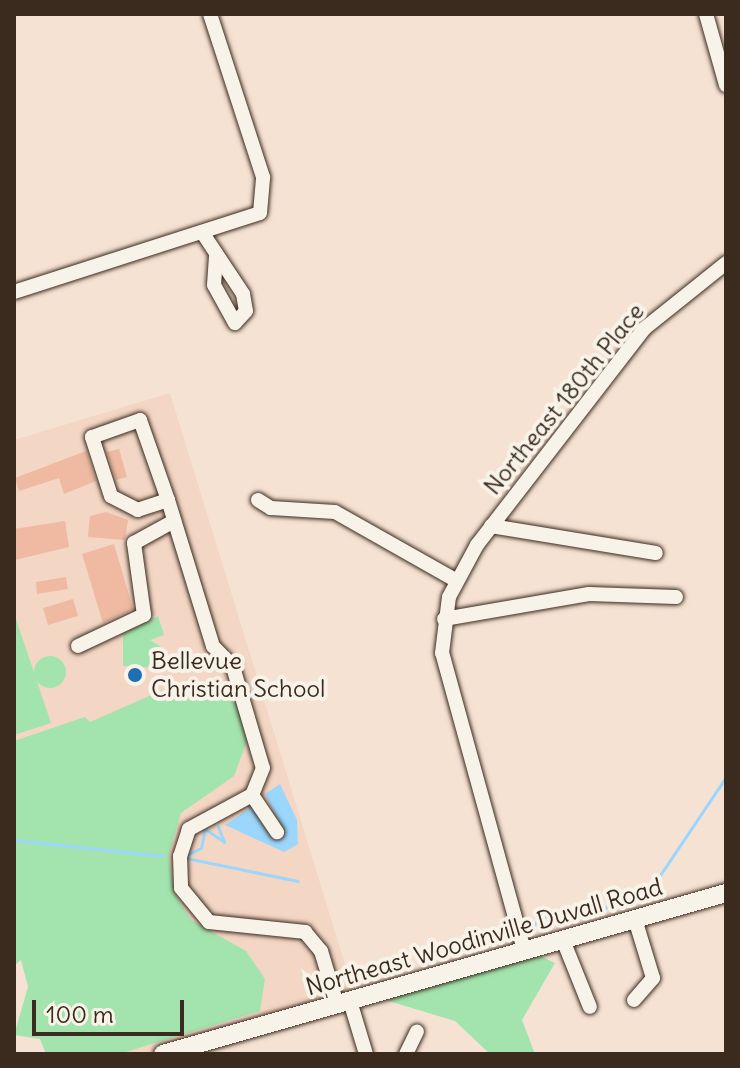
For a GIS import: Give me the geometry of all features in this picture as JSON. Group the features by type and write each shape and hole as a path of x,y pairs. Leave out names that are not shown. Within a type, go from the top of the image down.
{"main road":[{"name":"Northeast Woodinville Duvall Road","path":"163,1054 200,1049 344,1003 726,893"}],"street":[{"path":"14,292 204,235 260,213 263,177 210,14"},
{"path":"706,14 726,85"},
{"path":"204,235 216,254"},
{"name":"Northeast 180th Place","path":"444,619 455,580 491,526 645,328 726,263"},
{"path":"168,500 138,510 111,496 92,437 140,420 168,500 213,646 233,667 263,768 252,795 189,829 179,866 185,899 209,922 305,932 321,951 366,1054"},
{"path":"258,500 271,508 335,512 455,580"},
{"path":"78,646 144,615 134,543 174,521"},
{"path":"491,526 656,553"},
{"path":"524,950 452,695 444,619 589,594 676,597"},
{"path":"252,795 277,832"},
{"path":"634,1000 653,978 635,919"},
{"path":"563,940 590,1007"},
{"path":"406,1054 417,1031"}],"shaded area":[{"name":"Bellevue Christian School","path":"170,393 358,1007 200,1054 58,1054 14,910 14,440"}],"green space":[{"path":"14,613 51,723 14,735"},
{"path":"158,616 164,635 150,640 161,647 161,668 123,666 123,633"},
{"path":"50,656 61,661 66,672 61,683 50,688 39,683 34,672 39,661"},
{"path":"221,686 235,695 247,741 234,776 181,813 169,855 174,893 191,920 246,951 265,979 260,1011 119,1054 46,1054 40,1039 14,1035 28,987 21,960 14,966 14,741 85,717 90,722 165,689"},
{"path":"536,954 555,963 522,1020 535,1054 490,1054 455,1021 382,999"}],"water":[{"path":"280,784 297,820 298,844 284,852 225,825 251,807 282,828 265,794"}],"building":[{"path":"119,449 127,477 116,480 107,452"},
{"path":"86,451 96,481 64,494 59,478 19,491 15,478"},
{"path":"106,512 128,520 125,540 88,537 90,516"},
{"path":"65,521 69,547 15,560 14,529"},
{"path":"114,544 133,609 103,623 82,554"},
{"path":"66,577 68,589 37,594 36,582"},
{"path":"73,599 78,616 48,625 43,608"}],"waterway":[{"path":"533,925 544,917 579,918 650,890 726,777"},
{"path":"187,855 201,848 205,829 224,842 218,826"},
{"path":"14,840 163,856"},
{"path":"186,858 298,881"}],"place":[{"name":"Bellevue Christian School","path":"135,675"}]}
